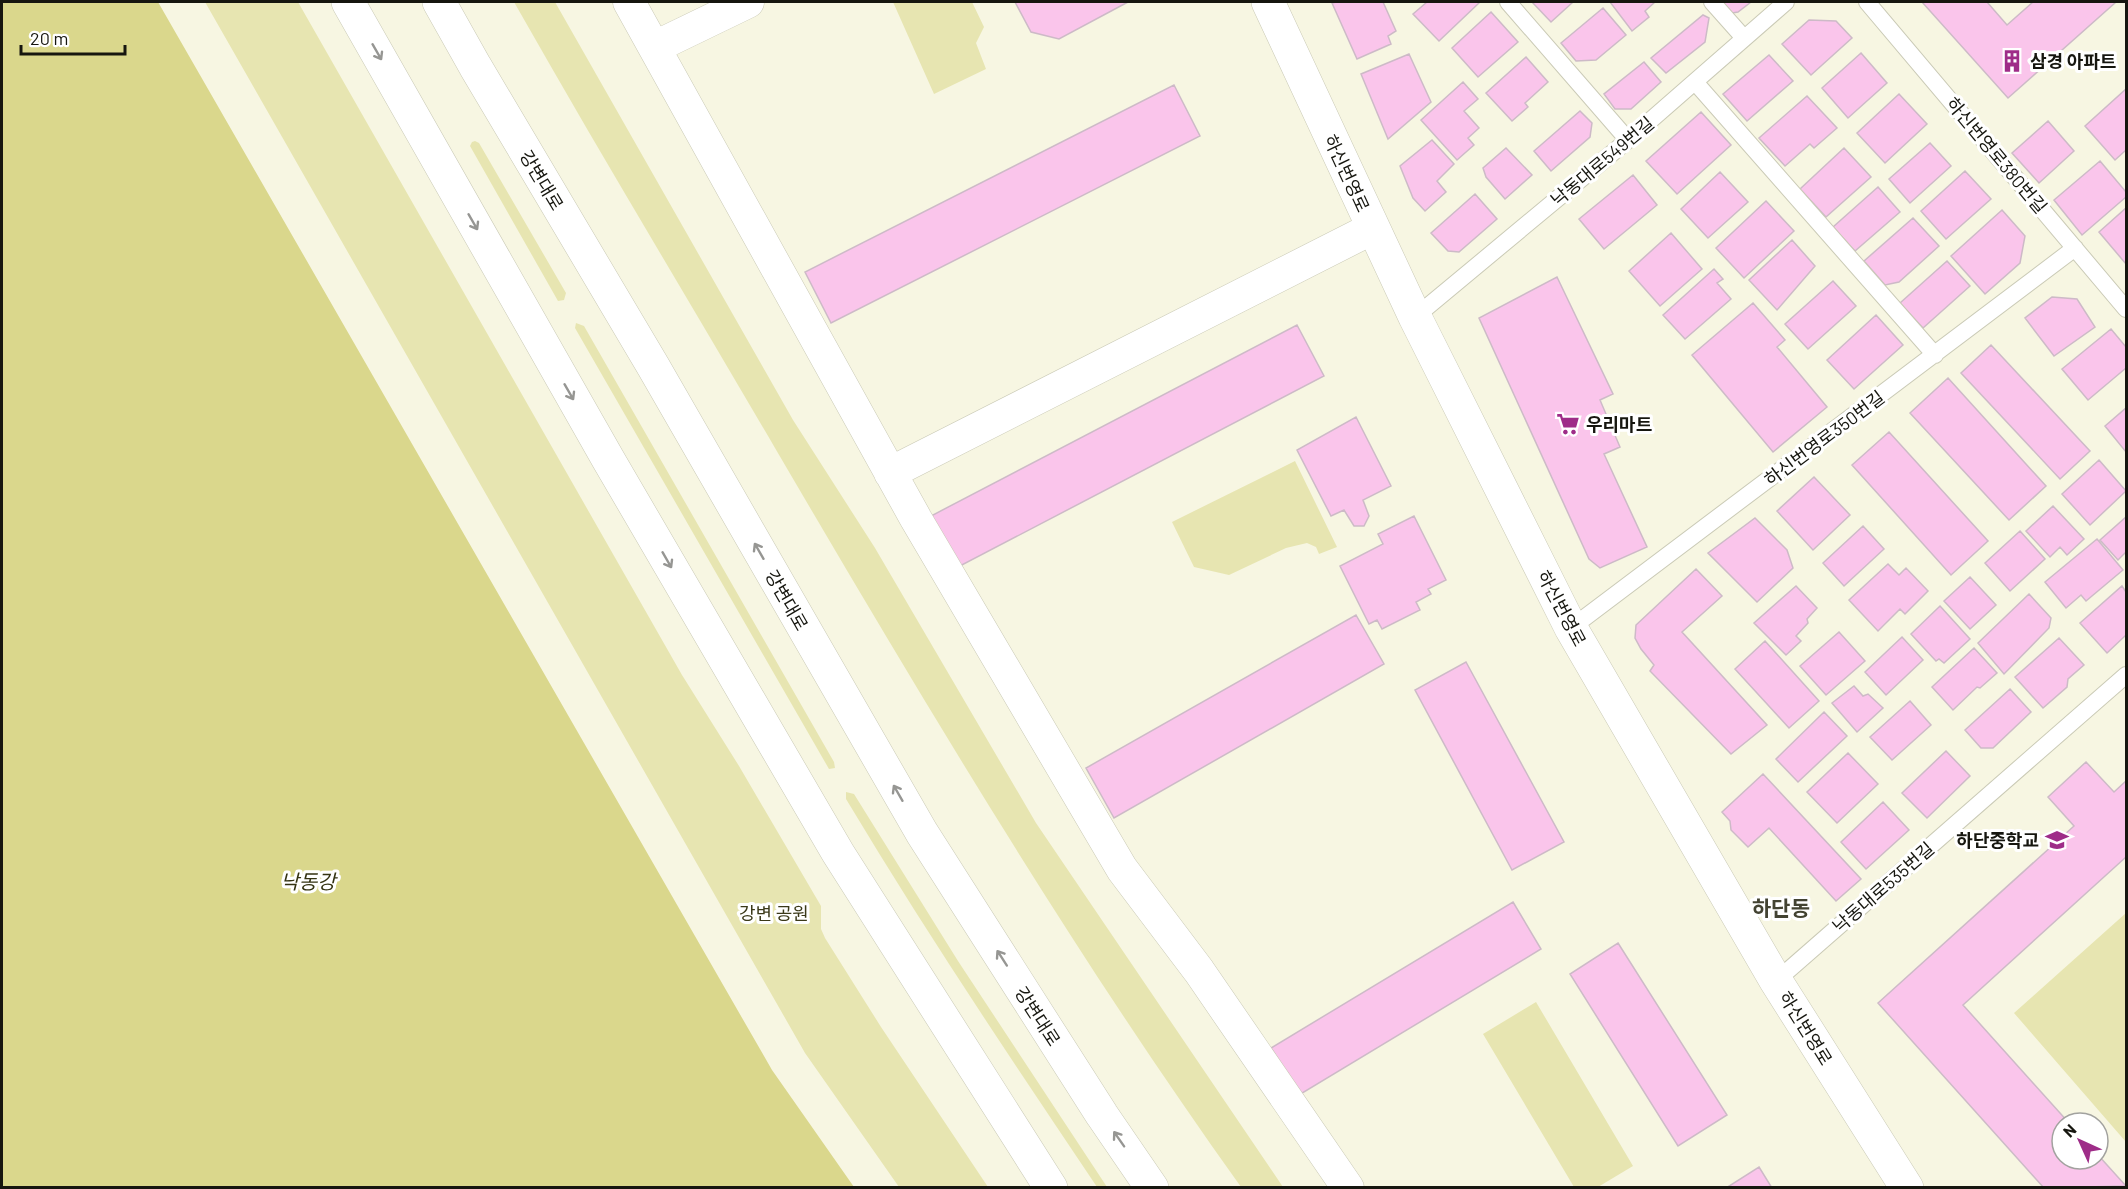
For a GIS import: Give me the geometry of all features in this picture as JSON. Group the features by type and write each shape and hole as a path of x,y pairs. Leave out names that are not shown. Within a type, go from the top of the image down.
{"main road":[{"path":"348,2 602,449 838,853 1050,1188"},
{"name":"강변대로","path":"439,2 653,366 922,833 1102,1115 1152,1188"},
{"name":"하신번영로","path":"1268,2 1415,317 1571,628 1776,981 1907,1188"}],"street":[{"path":"629,2 890,473 1122,869 1199,971 1348,1188"},
{"path":"654,47 748,2"},
{"path":"890,473 1373,228"}],"lane":[{"path":"1508,2 1628,140"},
{"path":"1712,2 1744,38"},
{"name":"낙동대로549번길","path":"1415,317 1628,140 1786,2"},
{"name":"하신번영로380번길","path":"1867,2 2127,309"},
{"path":"1695,82 1935,355"},
{"name":"하신번영로350번길","path":"1571,628 2075,248"},
{"name":"낙동대로535번길","path":"1776,981 2127,675"}],"green space":[{"name":"강변 공원","path":"205,2 298,2 682,675 739,766 821,906 821,929 825,938 881,1027 988,1187 899,1187 805,1053"},
{"path":"514,2 555,2 793,420 875,548 1036,823 1283,1187 1241,1187 1178,1098 1058,916 886,636"},
{"path":"893,2 972,2 984,27 976,43 986,69 934,94"},
{"path":"475,141 479,143 566,293 564,300 558,301 470,146"},
{"path":"576,323 584,326 834,762 835,768 829,769 575,328"},
{"path":"1295,461 1337,547 1319,554 1316,547 1307,543 1286,548 1229,575 1194,567 1172,522"},
{"path":"846,792 854,794 958,961 1107,1187 1097,1187 1001,1043 876,848 846,799"},
{"path":"2126,913 2126,1142 2110,1124 2110,1111 2099,1111 2014,1013"},
{"path":"1536,1002 1633,1166 1598,1187 1574,1187 1483,1034"}],"water":[{"name":"낙동강","path":"2,2 158,2 772,1070 854,1187 2,1187"}],"building":[{"path":"1015,2 1128,2 1059,39 1031,32"},
{"path":"1383,2 1396,31 1388,36 1391,44 1357,59 1332,3"},
{"path":"1427,2 1480,2 1439,41 1413,14"},
{"path":"1532,2 1573,2 1551,22"},
{"path":"1610,2 1655,2 1645,11 1649,17 1632,31"},
{"path":"1717,2 1751,2 1738,12 1726,14"},
{"name":"삼경 아파트","path":"1922,2 1987,2 2007,25 2033,2 2116,2 2008,98"},
{"path":"1603,8 1626,35 1596,60 1576,61 1561,43"},
{"path":"1491,12 1518,42 1478,77 1452,48"},
{"path":"1703,15 1709,18 1705,42 1666,73 1651,58"},
{"path":"1809,20 1836,21 1852,38 1811,75 1782,44"},
{"path":"1861,53 1887,83 1848,118 1822,88"},
{"path":"1409,54 1431,102 1388,139 1361,74"},
{"path":"1769,55 1793,81 1747,121 1723,94"},
{"path":"1526,57 1548,82 1525,103 1528,107 1512,121 1486,93"},
{"path":"1644,62 1661,82 1631,109 1615,109 1604,94"},
{"path":"1463,82 1478,99 1464,111 1479,128 1468,138 1474,145 1457,160 1421,120"},
{"path":"1174,85 1200,136 831,323 805,272"},
{"path":"2126,89 2126,150 2115,160 2085,126"},
{"path":"1899,94 1927,124 1885,163 1857,133"},
{"path":"1807,96 1837,128 1814,148 1810,144 1785,166 1759,138"},
{"path":"1580,111 1592,123 1590,137 1551,171 1534,151"},
{"path":"1701,112 1731,145 1677,194 1646,161"},
{"path":"2048,121 2074,151 2039,183 2012,153"},
{"path":"1432,140 1454,164 1437,181 1446,192 1425,211 1413,198 1400,166"},
{"path":"1930,143 1951,166 1910,203 1889,179"},
{"path":"1506,148 1532,175 1505,199 1486,177 1483,168"},
{"path":"1844,148 1871,177 1826,217 1800,189"},
{"path":"2100,161 2126,192 2126,197 2082,235 2054,200"},
{"path":"1965,171 1991,199 1946,239 1921,211"},
{"path":"1720,172 1748,202 1708,238 1681,209"},
{"path":"1633,175 1657,205 1604,249 1579,219"},
{"path":"1878,187 1900,212 1855,251 1833,227"},
{"path":"1475,194 1497,219 1459,252 1448,251 1431,233"},
{"path":"1766,201 1794,231 1744,278 1716,248"},
{"path":"2126,208 2126,264 2099,232"},
{"path":"2002,210 2025,236 2020,263 1985,294 1951,256"},
{"path":"1913,218 1939,246 1899,282 1885,285 1864,261"},
{"path":"1671,233 1702,269 1660,306 1629,271"},
{"path":"1792,240 1815,266 1777,310 1749,280"},
{"path":"1947,261 1970,286 1923,328 1900,303"},
{"path":"1714,269 1723,279 1717,283 1731,299 1685,339 1663,315"},
{"name":"우리마트","path":"1557,277 1613,394 1600,400 1620,447 1604,454 1647,547 1600,568 1589,559 1479,318"},
{"path":"1833,281 1856,306 1808,349 1785,324"},
{"path":"2052,297 2077,299 2095,327 2054,356 2025,318"},
{"path":"1753,303 1785,340 1777,347 1827,407 1773,452 1692,355"},
{"path":"1876,315 1903,345 1854,389 1827,360"},
{"path":"1297,325 1324,376 958,567 931,516"},
{"path":"2111,329 2126,347 2126,368 2088,400 2062,369"},
{"path":"1991,345 2090,451 2060,479 1961,373"},
{"path":"1948,378 2046,486 2009,520 1910,413"},
{"path":"2126,408 2126,452 2105,426"},
{"path":"1356,417 1391,486 1363,500 1369,516 1364,526 1354,526 1344,510 1331,516 1297,450"},
{"path":"1889,432 1988,541 1951,575 1852,465"},
{"path":"2099,460 2126,491 2090,525 2062,494"},
{"path":"1814,477 1850,515 1813,550 1777,511"},
{"path":"2053,506 2084,539 2067,555 2060,547 2050,557 2026,531"},
{"path":"1414,516 1446,580 1428,589 1431,594 1416,602 1420,610 1382,629 1377,620 1369,624 1340,566 1383,544 1378,534"},
{"path":"2126,517 2126,552 2118,560 2100,540"},
{"path":"1755,518 1787,550 1793,568 1757,602 1708,553"},
{"path":"1863,526 1884,549 1844,586 1823,563"},
{"path":"2020,531 2045,559 2010,591 1985,563"},
{"path":"2097,539 2123,570 2086,601 2081,595 2066,608 2045,582"},
{"path":"1888,564 1899,575 1906,568 1928,591 1905,614 1900,609 1878,631 1849,600"},
{"path":"1696,569 1722,596 1682,632 1767,725 1731,754 1650,671 1654,665 1635,638 1636,625"},
{"path":"1970,577 1996,605 1970,629 1944,601"},
{"path":"1796,586 1817,608 1807,619 1808,623 1796,636 1801,641 1786,655 1754,623"},
{"path":"2122,586 2126,592 2126,635 2107,653 2080,623"},
{"path":"2029,594 2051,618 2049,628 2004,674 1978,643"},
{"path":"1940,606 1970,639 1944,663 1939,659 1936,661 1911,634"},
{"path":"1356,615 1384,664 1114,818 1086,768"},
{"path":"1839,632 1865,661 1826,695 1800,666"},
{"path":"1902,637 1923,660 1886,695 1865,672"},
{"path":"2059,638 2084,665 2068,679 2067,687 2043,708 2015,677"},
{"path":"1765,641 1819,701 1789,728 1735,669"},
{"path":"1974,648 1997,673 1980,688 1977,687 1953,710 1932,687"},
{"path":"1466,662 1564,842 1512,870 1415,690"},
{"path":"1854,686 1863,696 1868,694 1883,708 1857,732 1832,703"},
{"path":"2010,689 2031,712 1993,748 1981,748 1965,730"},
{"path":"1910,701 1931,725 1892,760 1870,737"},
{"path":"1824,712 1847,736 1798,782 1776,759"},
{"path":"1946,751 1970,776 1927,818 1902,793"},
{"path":"1848,753 1878,784 1837,823 1807,792"},
{"path":"2086,762 2114,792 2126,781 2126,857 1963,1005 2058,1111 2050,1111 2050,1171 2110,1171 2110,1168 2126,1186 2044,1188 1878,1003 2074,826 2048,797"},
{"path":"1763,774 1861,879 1836,901 1769,828 1748,847 1731,830 1730,821 1722,812"},
{"path":"1883,802 1909,830 1866,869 1841,842"},
{"path":"1513,902 1541,949 1299,1095 1271,1048"},
{"path":"1618,943 1727,1115 1678,1146 1570,974"},
{"path":"1759,1167 1772,1188 1726,1188"}],"place":[{"name":"삼경 아파트","path":"2012,61"},
{"name":"우리마트","path":"1568,424"},
{"name":"하단중학교","path":"2057,840"}],"district":[{"name":"하단동","path":"1781,907"}]}
